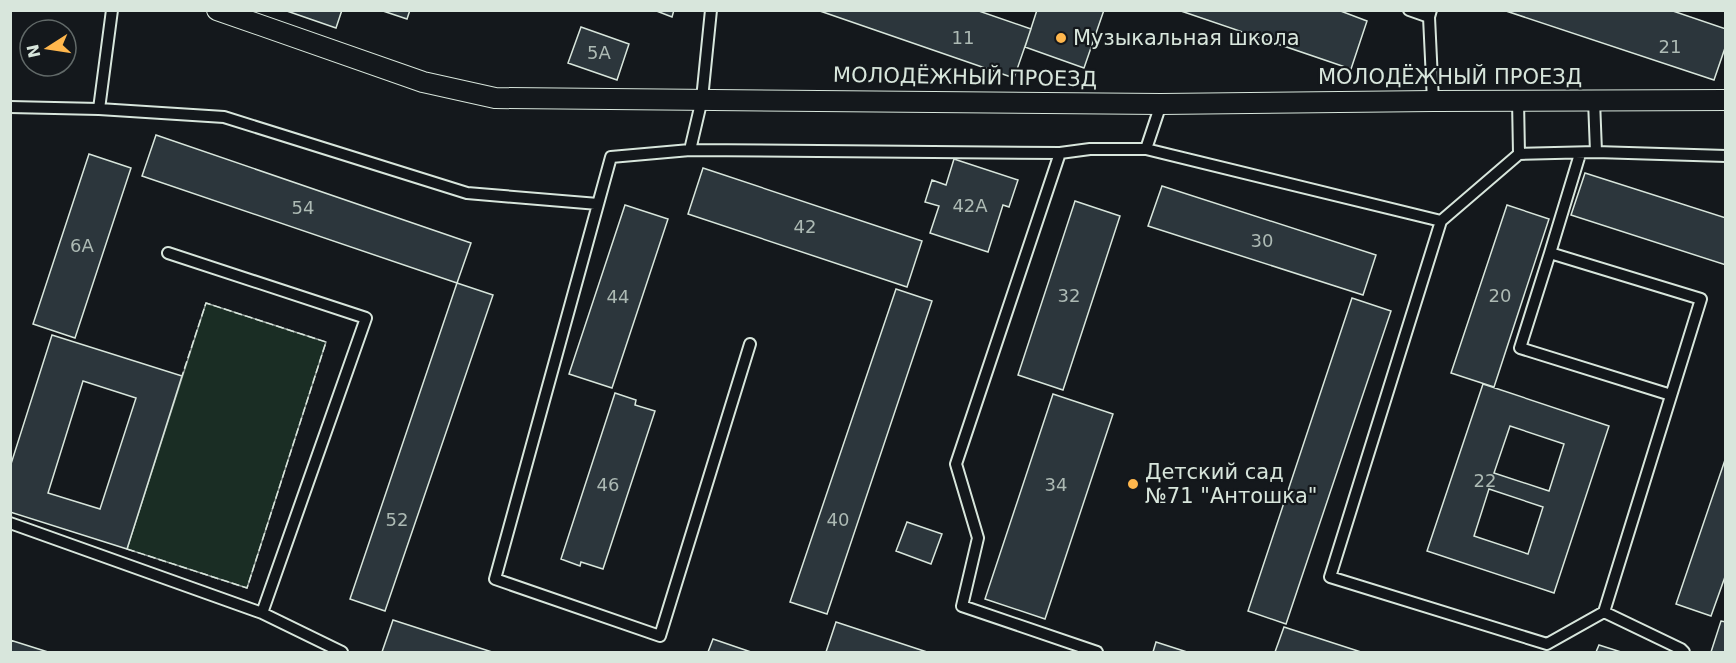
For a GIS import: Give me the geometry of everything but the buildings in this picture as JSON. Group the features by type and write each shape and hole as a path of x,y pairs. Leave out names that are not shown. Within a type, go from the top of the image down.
{"street":[{"name":"МОЛОДЁЖНЫЙ ПРОЕЗД","path":"217,10 423,82 495,98 1161,104 1434,100 1725,100"}],"lane":[{"path":"99,109 112,10"},
{"path":"690,150 702,99 711,10"},
{"path":"1408,10 1430,14 1434,100"},
{"path":"1518,100 1519,154"},
{"path":"1594,100 1596,152"},
{"path":"1146,149 1161,104"},
{"path":"10,107 99,109 224,117 467,193 598,204"},
{"path":"750,344 660,636 495,579 611,157 690,150 1060,153 1090,149 1146,149 1441,221"},
{"path":"1550,253 1701,299 1604,612 1547,644 1330,577 1441,221 1519,154 1596,152 1725,156"},
{"path":"1060,153 956,464 978,538 962,606 1097,652"},
{"path":"1580,154 1520,348 1671,395"},
{"path":"168,253 366,318 262,613"},
{"path":"10,523 262,613 342,652"},
{"path":"1604,612 1684,652"}],"green space":[{"path":"206,303 326,342 247,588 127,549"}],"fence":[{"path":"127,549 247,588 326,342 206,303 182,376"}],"place":[{"name":"Музыкальная школа","path":"1061,38"},
{"name":"Детский сад №71 \"Антошка\"","path":"1133,484"}]}
